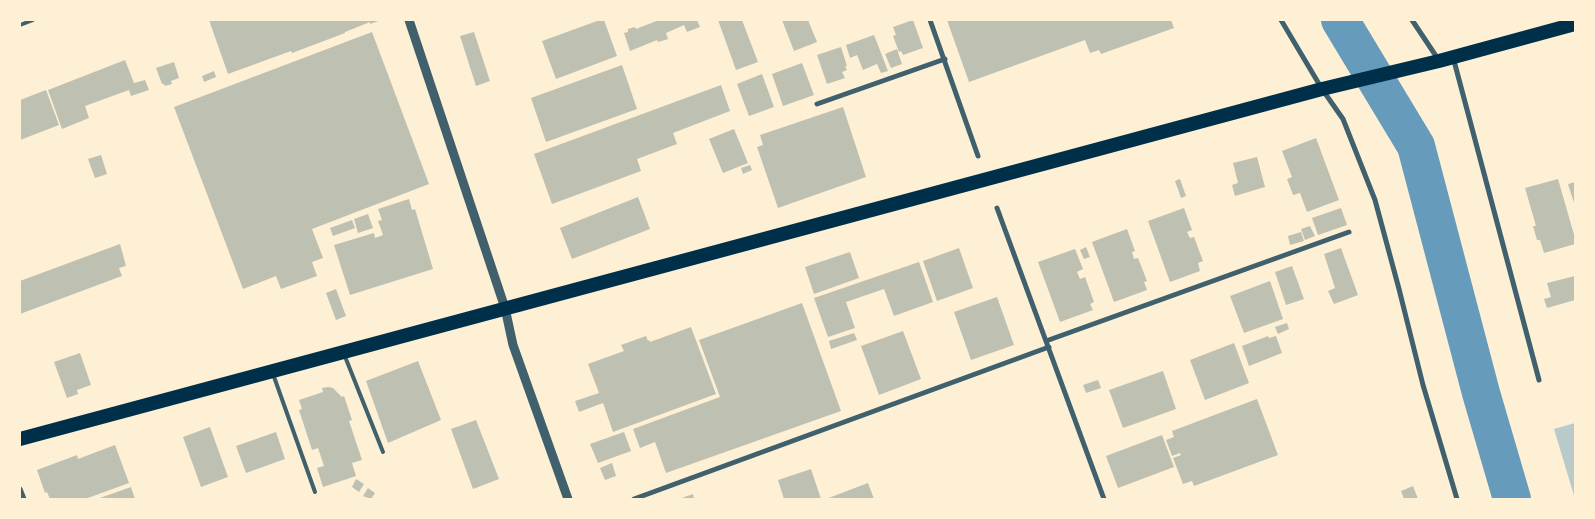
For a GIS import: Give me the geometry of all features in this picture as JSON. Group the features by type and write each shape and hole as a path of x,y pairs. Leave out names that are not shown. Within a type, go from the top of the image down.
{"highway":[{"path":"20,439 1322,89 1439,61 1575,24"}],"street":[{"path":"409,20 505,308 513,345 568,499"},
{"path":"930,20 978,156"},
{"path":"1280,20 1342,119 1375,200 1400,289 1423,385 1457,499"},
{"path":"1412,20 1439,61"},
{"path":"1453,57 1539,380"},
{"path":"818,104 945,59"},
{"path":"997,208 1104,499"},
{"path":"1046,340 1349,232"},
{"path":"634,499 1049,347"},
{"path":"20,489 24,499"}],"lane":[{"path":"20,25 33,20"},
{"path":"343,352 383,452"},
{"path":"272,372 315,492"}],"shaded area":[{"path":"1575,423 1575,499 1554,429"}],"building":[{"path":"209,20 381,20 370,24 370,22 292,53 291,51 228,74"},
{"path":"604,20 617,56 556,79 542,41"},
{"path":"659,20 697,20 700,27 687,32 684,25 666,33 668,39 658,42 657,40 630,51 624,33 628,32 628,29 635,27 636,29"},
{"path":"718,20 742,20 758,62 736,70"},
{"path":"782,20 808,20 817,42 794,51"},
{"path":"913,20 923,48 903,55 901,51 899,52 893,36 896,35 893,27"},
{"path":"947,20 1171,20 1174,28 1101,54 1099,50 1090,53 1085,40 969,82"},
{"path":"372,32 429,184 312,229 323,258 312,262 317,276 281,289 276,276 243,289 174,107"},
{"path":"474,32 490,81 476,86 460,36"},
{"path":"874,35 888,71 881,73 877,64 863,70 857,55 850,58 846,45"},
{"path":"841,47 847,66 845,66 847,70 842,72 845,78 827,84 817,55"},
{"path":"897,49 902,64 891,68 885,54"},
{"path":"125,60 134,83 145,80 149,90 131,96 129,90 85,106 89,118 62,129 48,90"},
{"path":"174,62 179,78 171,81 172,84 165,86 162,84 156,68"},
{"path":"802,63 814,95 783,106 772,74"},
{"path":"622,65 637,109 546,142 531,98"},
{"path":"214,71 216,77 204,82 202,76"},
{"path":"762,74 774,107 749,116 737,84"},
{"path":"721,85 730,111 673,133 677,144 637,159 641,171 552,204 534,154"},
{"path":"46,90 59,125 20,140 20,100"},
{"path":"843,107 866,177 778,208 757,147 763,145 760,135"},
{"path":"734,129 748,163 723,173 709,139"},
{"path":"1316,138 1339,200 1307,212 1300,193 1293,195 1287,179 1292,177 1282,151"},
{"path":"101,155 107,174 95,178 88,159"},
{"path":"1257,157 1265,187 1235,196 1232,185 1238,183 1233,163"},
{"path":"750,165 752,170 743,174 741,168"},
{"path":"1180,179 1186,196 1181,198 1175,181"},
{"path":"1558,179 1575,238 1575,244 1544,253 1540,240 1537,240 1533,226 1536,226 1525,188"},
{"path":"1575,182 1575,206 1568,184"},
{"path":"638,197 650,229 572,259 560,228"},
{"path":"409,199 412,210 415,209 433,269 350,295 334,245 374,233 375,238 383,235 378,221 382,220 378,209"},
{"path":"1184,208 1192,230 1187,232 1190,238 1194,237 1203,261 1198,263 1200,271 1170,282 1148,221"},
{"path":"1341,208 1347,225 1318,235 1312,218"},
{"path":"368,214 373,228 358,233 354,219"},
{"path":"352,220 355,228 333,236 330,228"},
{"path":"1310,226 1315,236 1305,240 1301,229"},
{"path":"1127,229 1135,251 1132,252 1134,259 1138,258 1147,281 1144,282 1147,290 1114,302 1092,242"},
{"path":"1301,232 1304,241 1290,245 1288,236"},
{"path":"120,244 126,266 119,268 122,276 20,314 20,281"},
{"path":"1086,247 1090,257 1084,259 1080,250"},
{"path":"959,248 973,288 937,301 923,261"},
{"path":"1341,248 1358,295 1334,304 1328,291 1335,288 1324,254"},
{"path":"1075,249 1083,269 1077,272 1080,279 1085,277 1094,302 1090,304 1093,310 1060,322 1038,262"},
{"path":"850,252 859,278 814,294 805,267"},
{"path":"919,262 933,302 894,316 884,289 846,302 855,328 828,337 814,298"},
{"path":"1292,266 1304,299 1286,305 1275,272"},
{"path":"1575,276 1575,300 1547,308 1544,299 1551,297 1547,283"},
{"path":"1270,281 1283,319 1244,333 1230,296"},
{"path":"336,289 346,316 336,320 326,293"},
{"path":"997,297 1014,345 971,360 954,312"},
{"path":"802,303 841,411 666,473 655,442 640,448 633,429 720,397 699,340"},
{"path":"1287,323 1289,329 1278,334 1275,327"},
{"path":"691,327 716,394 613,432 603,403 579,412 575,401 599,393 588,364 624,351 621,345 646,336 650,342"},
{"path":"903,331 921,379 879,395 861,346"},
{"path":"854,333 857,340 831,349 829,341"},
{"path":"1268,336 1269,338 1276,336 1282,353 1249,366 1242,346"},
{"path":"1234,343 1249,383 1205,400 1190,360"},
{"path":"80,353 91,385 77,390 78,394 67,398 54,362"},
{"path":"418,361 441,420 388,443 366,381"},
{"path":"1163,371 1176,409 1123,428 1109,390"},
{"path":"1098,380 1101,388 1086,393 1083,385"},
{"path":"322,388 333,388 342,397 344,396 352,420 349,421 362,460 352,463 356,476 323,487 317,468 324,466 318,448 312,450 299,410 302,409 299,400 323,392"},
{"path":"1257,399 1278,455 1194,486 1192,481 1183,484 1173,458 1181,455 1180,453 1172,456 1166,440 1174,437 1172,431"},
{"path":"476,420 499,479 473,489 451,429"},
{"path":"210,427 228,477 201,487 183,437"},
{"path":"276,432 285,459 246,473 236,446"},
{"path":"624,432 631,451 598,463 590,444"},
{"path":"1162,435 1174,467 1118,488 1106,456"},
{"path":"115,445 129,483 85,499 50,499 47,492 45,493 37,470 77,455 78,459"},
{"path":"612,463 616,476 605,480 600,468"},
{"path":"811,469 821,499 784,499 778,480"},
{"path":"356,479 364,484 359,492 352,487"},
{"path":"868,483 874,499 826,499"},
{"path":"1413,486 1418,499 1404,499 1401,491"},
{"path":"131,487 135,499 97,499"},
{"path":"368,488 375,493 371,499 363,496"},
{"path":"693,494 694,499 679,499"}],"waterway":[{"path":"1340,20 1416,146 1481,393 1512,499"}]}
